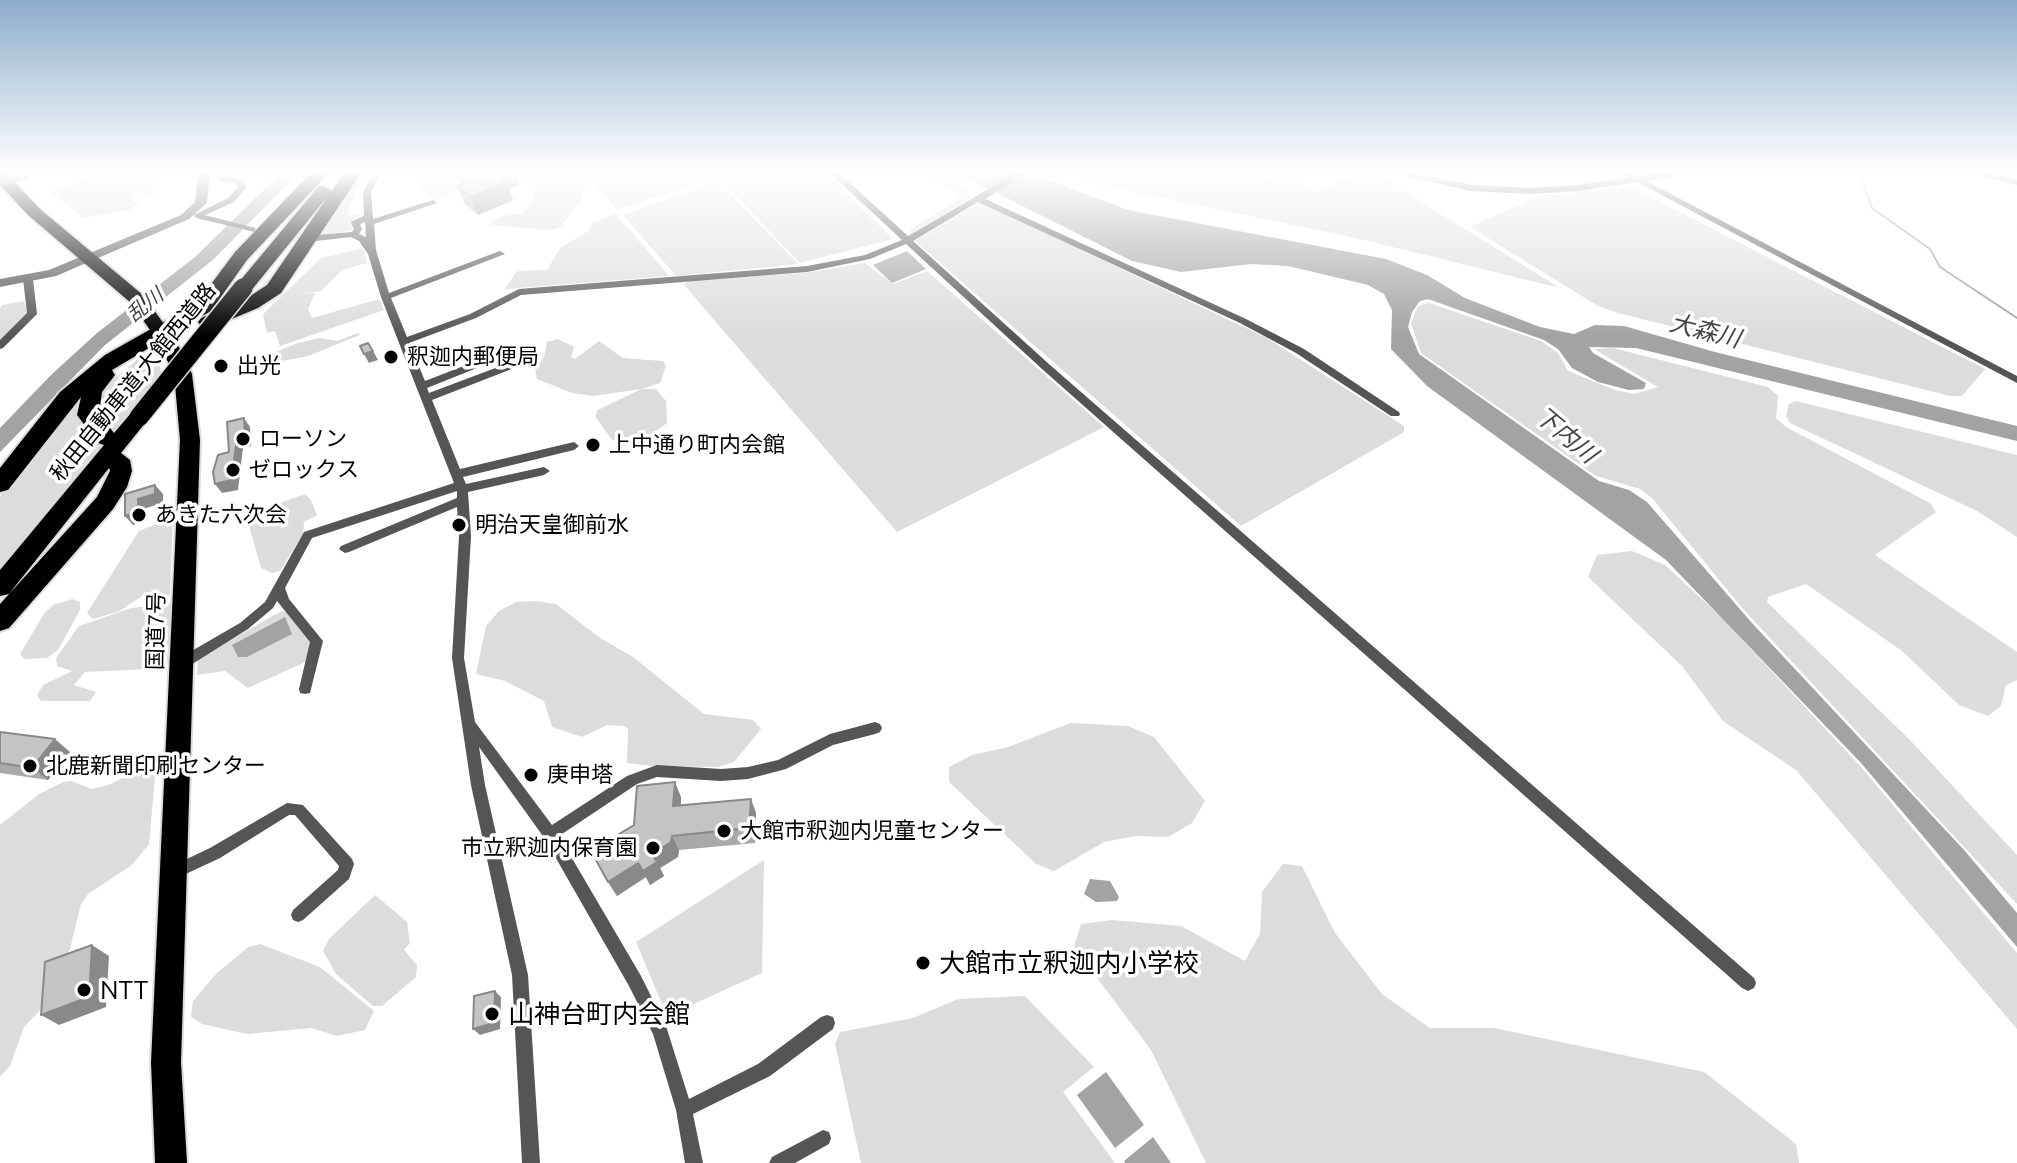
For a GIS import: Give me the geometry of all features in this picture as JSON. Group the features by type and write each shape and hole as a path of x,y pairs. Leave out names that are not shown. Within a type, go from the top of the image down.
{"highway":[{"name":"国道7号","path":"53,227 92,258 153,321 183,374 190,440 166,1062 171,1163"},
{"path":"0,484 67,397 153,321 204,307 241,256 269,227"},
{"name":"秋田自動車道;大館西道路","path":"0,587 293,227"},
{"path":"106,438 88,415 92,390 153,321 251,304 274,289 316,227"},
{"path":"0,621 105,503 116,487 121,471 119,460"}],"street":[{"path":"0,283 28,279 92,258 164,227"},
{"path":"240,227 252,230"},
{"path":"354,234 357,227"},
{"path":"370,227 372,255"},
{"path":"891,227 1748,983"},
{"path":"404,341 473,316 519,292 807,269 867,257 930,227"},
{"path":"1039,227 1243,321 1300,351 1395,414"},
{"path":"1728,227 2017,380"},
{"path":"316,238 354,234 363,239 372,255 461,487 465,536 458,658 478,785 520,975 531,1163"},
{"path":"386,297 500,254"},
{"path":"0,346 32,314 28,279"},
{"path":"427,398 518,363"},
{"path":"422,386 478,364"},
{"path":"181,664 244,626 269,605 308,535 461,487 574,446"},
{"path":"345,549 461,487 544,471"},
{"path":"280,590 283,601 317,641 305,689"},
{"path":"470,725 550,834 635,981 660,1032 684,1110 694,1163"},
{"path":"550,834 632,780 657,771 721,775 748,773 781,765 830,740 875,728"},
{"path":"175,872 215,853 287,809 298,809 347,864 344,874 298,915"},
{"path":"684,1110 764,1070 827,1023"},
{"path":"778,1163 823,1138"}],"shaded area":[{"path":"324,227 352,227 353,230 319,235"},
{"path":"517,227 560,227 549,230"},
{"path":"590,227 627,227 669,276 505,289 517,271 547,270 560,248"},
{"path":"634,227 763,227 798,264 676,276"},
{"path":"766,227 881,227 893,239 800,263"},
{"path":"938,227 1033,227 1267,338 1404,426 1404,432 1241,526 915,241"},
{"path":"1304,227 1462,227 1560,288"},
{"path":"1470,227 1709,227 1985,369 1962,396 1950,396 1598,306"},
{"path":"363,248 367,263 342,270 321,291 300,294 315,293 308,309 312,318 379,299 384,310 280,346 275,331 267,333 263,315 266,311 321,258"},
{"path":"865,263 893,284 927,271 1104,427 897,532 684,285 688,281 804,273"},
{"path":"24,301 28,316 0,341 2,305"},
{"path":"1429,303 1541,341 1558,353 1568,371 1615,390 1634,394 1658,387 1594,349 1613,348 1768,387 1778,396 1776,418 1786,427 1930,503 1936,512 1875,555 2017,652 2017,680 2006,685 2001,706 1988,716 1959,705 1902,651 1806,584 1768,597 1767,602 1909,739 2017,855 2017,904 1743,609 1652,498 1640,489 1596,476 1421,353 1411,323 1418,306"},
{"path":"358,333 360,335 308,356 272,363 271,354 295,344 319,338 337,341"},
{"path":"558,339 574,347 571,357 575,359 599,341 623,358 663,361 666,366 660,383 642,389 656,389 666,401 667,423 646,439 625,443 612,440 595,416 598,410 641,389 593,396 572,393 537,379 535,369 544,357 547,342"},
{"path":"137,360 158,361 163,376 113,433 97,416 102,389"},
{"path":"81,391 77,413 96,444 104,447 0,573 0,496"},
{"path":"1796,401 2017,455 2017,537 1977,511 1790,423 1786,416 1789,404"},
{"path":"305,494 317,515 304,522 303,534 280,571 272,573 261,568 246,515"},
{"path":"173,517 170,594 165,601 145,594 120,611 93,619 87,613 139,531"},
{"path":"1632,551 1665,565 1721,617 1861,767 2017,953 2017,1029 1796,770 1723,721 1682,666 1588,577 1597,555"},
{"path":"72,599 80,602 80,610 58,650 47,658 24,659 20,654 44,614 53,605"},
{"path":"516,602 556,604 600,638 633,657 704,714 753,720 761,729 734,762 718,767 627,763 628,729 624,726 607,725 582,737 552,727 544,701 505,681 476,674 486,626 499,611"},
{"path":"173,603 169,662 151,669 85,672 74,685 96,692 90,701 41,701 37,695 43,685 72,671 57,666 56,658 79,626 131,608"},
{"path":"281,611 286,612 312,644 310,660 248,688 225,671 197,675 198,659"},
{"path":"1071,723 1128,726 1154,737 1205,801 1192,823 1168,837 1136,836 1104,842 1054,871 1036,864 949,782 949,767 972,755 1008,747"},
{"path":"149,764 156,766 149,844 132,865 88,894 81,904 70,949 43,1007 24,1027 10,1066 0,1077 0,825 39,794 63,782 71,781 92,789 111,784"},
{"path":"764,860 762,973 667,1016 636,942"},
{"path":"1283,864 1302,866 1335,933 1382,994 1430,1028 1494,1028 1704,1072 1796,1144 1799,1163 1206,1163 1151,1050 1074,947 1081,924 1112,920 1181,926 1245,961 1260,934 1262,892"},
{"path":"375,895 407,922 410,943 404,950 417,965 416,977 382,1006 373,1006 336,974 323,951 329,939"},
{"path":"260,944 320,967 374,1011 365,1030 337,1036 311,1028 247,1034 202,1024 191,1017 193,1001 216,974 248,947"},
{"path":"1025,996 1094,1067 1063,1092 1115,1163 861,1163 835,1044 840,1032 913,1018 958,999"}],"water":[{"name":"乱川","path":"225,227 245,227 214,259 105,345 0,452 0,428 51,375 97,333 195,257"},
{"path":"1065,227 1219,227 1386,259 1427,275 1465,298 1540,327 1574,334 1595,325 1624,326 1715,352 2017,426 2017,441 1636,348 1589,347 1593,353 1646,383 1644,389 1629,390 1598,382 1572,368 1558,349 1544,340 1428,299 1420,301 1412,312 1408,327 1419,354 1599,481 1629,490 1647,502 1752,623 1965,851 2017,913 2017,947 1861,763 1666,560 1427,386 1391,349 1392,310 1384,294 1368,285 1288,266 1251,264 1181,272 1132,261"},
{"path":"907,251 926,269 892,283 873,265"},
{"path":"285,617 292,634 247,657 238,657 232,645"},
{"path":"1090,879 1110,881 1119,897 1117,901 1096,902 1084,894"},
{"path":"1106,1072 1144,1125 1115,1148 1077,1095"},
{"path":"1153,1137 1171,1163 1125,1163 1124,1161"}],"building":[{"path":"368,343 373,351 364,354 360,346"},
{"path":"244,418 245,437 237,439 231,480 215,484 213,472 218,455 229,452 227,422"},
{"path":"155,485 155,494 138,499 138,512 125,516 125,494"},
{"path":"0,732 55,739 32,768 0,763"},
{"path":"675,782 673,806 751,799 749,828 672,836 671,842 652,854 657,862 643,871 638,863 608,882 591,851 634,825 637,786"},
{"path":"92,945 89,997 41,1015 45,962"},
{"path":"495,991 494,1023 473,1029 474,996"}],"waterway":[{"path":"1899,227 1930,249 1940,267 2017,318"}],"place":[{"name":"釈迦内郵便局","path":"391,357"},
{"name":"出光","path":"221,366"},
{"name":"ローソン","path":"243,439"},
{"name":"上中通り町内会館","path":"593,445"},
{"name":"ゼロックス","path":"233,470"},
{"name":"あきた六次会","path":"139,515"},
{"name":"明治天皇御前水","path":"459,525"},
{"name":"北鹿新聞印刷センター","path":"30,766"},
{"name":"庚申塔","path":"531,775"},
{"name":"大館市釈迦内児童センター","path":"724,831"},
{"name":"市立釈迦内保育園","path":"653,848"},
{"name":"大館市立釈迦内小学校","path":"923,963"},
{"name":"NTT","path":"84,990"},
{"name":"山神台町内会館","path":"492,1014"}],"water label":[{"name":"大森川","path":"1705,331"},
{"name":"下内川","path":"1566,435"}]}
